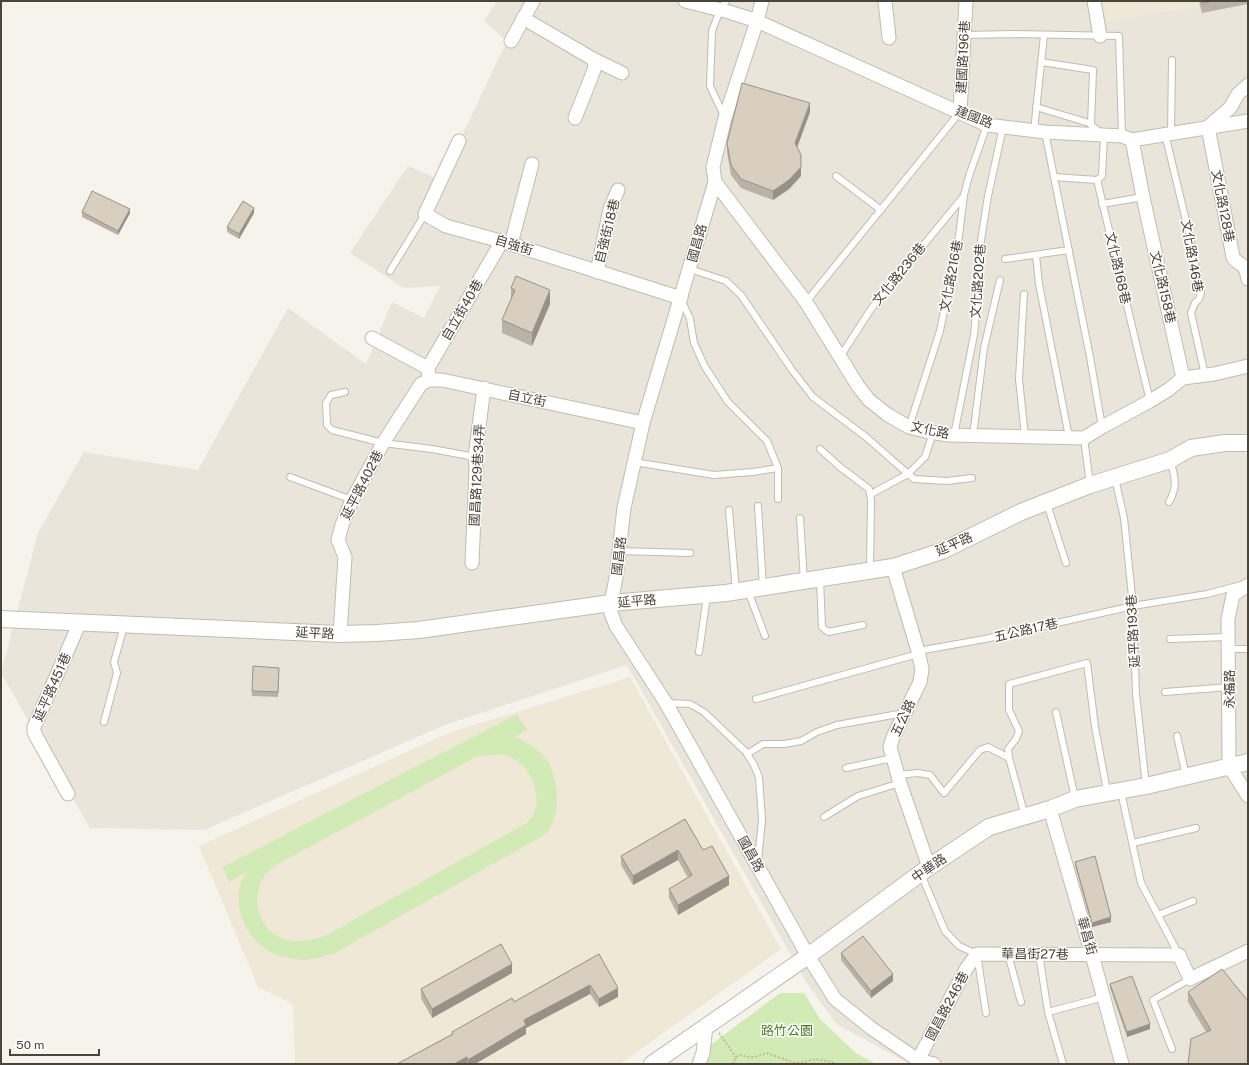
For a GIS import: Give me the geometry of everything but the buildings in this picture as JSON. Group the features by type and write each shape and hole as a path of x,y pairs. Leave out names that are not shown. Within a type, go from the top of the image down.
{"street":[{"path":"510,41 533,1"},
{"name":"建國路","path":"685,1 723,5 987,125 1039,132 1061,132 1127,138 1168,134 1248,121"},
{"name":"國昌路","path":"762,1 757,21 725,118 713,167 715,182 643,423 624,508 616,578 611,603 611,613 616,626 666,703 808,956 835,999 871,1028 918,1060 934,1064"},
{"path":"885,1 889,38"},
{"name":"建國路196巷","path":"960,112 966,1"},
{"path":"1094,1 1100,36"},
{"path":"523,18 593,59 622,73"},
{"path":"575,118 594,70 595,64 593,59"},
{"path":"1208,128 1230,108 1238,94 1248,85"},
{"name":"文化路128巷","path":"1208,128 1233,257 1235,262 1243,266 1248,279"},
{"name":"文化路158巷","path":"1127,138 1143,197 1183,378"},
{"path":"425,214 459,141"},
{"name":"自立街40巷","path":"429,374 506,243 532,164"},
{"name":"文化路","path":"715,182 806,302 858,386 869,400 888,415 910,427 933,433 973,436 1084,438"},
{"name":"自強街18巷","path":"597,272 610,208 618,190"},
{"name":"自強街","path":"425,214 446,226 506,243 681,298"},
{"path":"372,338 429,374"},
{"path":"1084,438 1150,401 1168,390 1183,378 1214,374 1248,366"},
{"name":"自立街","path":"429,374 442,380 643,423"},
{"name":"延平路402巷","path":"340,634 345,557 338,540 342,525 352,500 383,443 420,384 429,374"},
{"name":"國昌路129巷34弄","path":"472,563 476,468 475,457 484,388"},
{"name":"延平路","path":"1,619 340,634 377,633 419,630 611,603 707,595 893,567 942,551 1021,512 1046,502 1090,485 1170,460 1191,448 1214,444 1248,442"},
{"name":"五公路","path":"893,567 922,669 920,682 890,747 925,871"},
{"name":"永福路","path":"1229,766 1228,619 1233,595 1248,584"},
{"name":"延平路451巷","path":"68,794 34,732 34,727 80,622"},
{"name":"中華路","path":"652,1064 808,956 925,871 989,827 1050,809 1075,799 1146,786 1248,762"},
{"path":"1229,766 1248,796"},
{"name":"華昌街","path":"1050,809 1122,1064"},
{"path":"1178,955 1190,979 1247,952"},
{"name":"華昌街27巷","path":"977,954 1178,955"},
{"name":"國昌路246巷","path":"918,1060 966,969 977,954"},
{"path":"699,1064 703,1053 709,1024"}],"lane":[{"path":"723,5 712,31 710,86 725,118"},
{"path":"964,35 1119,36 1127,138"},
{"path":"1044,35 1036,107 1039,132 1054,177 1090,357 1102,427"},
{"name":"文化路146巷","path":"1172,60 1168,134 1201,293 1191,313 1205,375"},
{"path":"1041,62 1093,70 1091,125"},
{"path":"1036,107 1089,123 1104,136"},
{"path":"806,302 960,112"},
{"name":"文化路216巷","path":"910,427 940,331 959,236 964,196 969,176 987,125"},
{"name":"文化路202巷","path":"954,435 974,335 978,291 979,253 988,196 1003,127"},
{"name":"文化路168巷","path":"1104,136 1102,176 1097,180 1150,401"},
{"path":"836,176 881,210"},
{"path":"1054,177 1097,180"},
{"name":"文化路236巷","path":"840,357 871,309 964,196"},
{"path":"1102,204 1143,197"},
{"path":"390,271 425,214"},
{"path":"1005,259 1068,250"},
{"path":"1036,255 1039,284 1068,437"},
{"path":"690,269 726,281 740,295 792,370 813,397 866,437 914,480 947,481 972,478"},
{"path":"973,436 984,348 1000,280"},
{"path":"1024,294 1019,379 1025,437"},
{"path":"681,298 690,320 694,343 705,366 728,402 767,440 778,468 778,499"},
{"path":"345,392 331,395 326,403 326,425 332,430 383,443 432,449 475,457"},
{"path":"871,494 908,474 925,457 933,433"},
{"path":"1084,438 1090,485"},
{"path":"820,449 840,467 869,489 871,494 870,571"},
{"path":"1169,502 1174,494 1175,485 1175,478 1170,460"},
{"path":"634,462 714,475 753,472 778,468"},
{"path":"290,477 352,500"},
{"name":"延平路193巷","path":"1115,477 1124,518 1133,606 1136,694 1146,786"},
{"path":"1046,502 1066,563"},
{"path":"758,506 763,587"},
{"path":"729,510 742,590 765,636"},
{"path":"800,518 804,581"},
{"path":"619,551 690,553"},
{"path":"820,578 822,627 828,632 863,625"},
{"name":"五公路17巷","path":"756,699 918,652 985,639 1133,606 1207,594 1248,584"},
{"path":"700,652 707,595"},
{"path":"104,722 117,674 114,662 124,624"},
{"path":"1170,639 1229,643 1248,649"},
{"path":"1026,816 1009,758 1008,749 1016,739 1019,731 1009,710 1009,684 1087,663 1095,727 1114,792 1132,843 1142,883 1178,955"},
{"path":"1165,692 1228,686"},
{"path":"666,703 690,704 704,712 747,754 754,765 759,777 762,820 758,865"},
{"path":"1056,712 1075,799"},
{"path":"747,754 763,744 784,744 801,741 818,732 837,725 905,713"},
{"path":"1177,736 1186,776"},
{"path":"824,817 858,796 918,773 930,775 944,793 980,750 988,747 1009,758"},
{"path":"846,768 893,758"},
{"path":"1132,843 1196,828"},
{"path":"925,871 945,931 959,946 977,954 986,1013"},
{"path":"1158,915 1193,901"},
{"path":"1008,954 1021,1002"},
{"path":"1039,954 1048,1012 1063,1064"},
{"path":"1172,1049 1153,1000 1190,979"},
{"path":"1048,1012 1104,997"}],"path":[{"path":"709,1024 736,1057"},
{"path":"733,1064 736,1057 741,1055 755,1057 767,1053 792,1062 800,1063 816,1059 835,1064"}],"shaded area":[{"path":"497,1 1248,1 1248,1064 910,1064 836,1024 805,980 627,665 445,725 204,830 90,828 1,673 38,533 84,452 198,470 288,308 366,364 392,302 424,318 440,286 404,288 350,253 408,166 441,180 507,41 484,21"},
{"path":"1103,1 1235,1 1106,21"},
{"path":"630,677 781,949 620,1064 295,1064 293,1004 258,987 199,846 451,732"}],"green space":[{"path":"517,714 527,730 514,737 532,747 545,757 550,765 556,786 557,797 554,818 550,828 544,835 335,953 315,959 302,960 280,956 260,945 248,930 239,904 240,886 247,872 229,882 223,867","holes":["502,755 512,758 526,769 535,786 536,795 536,804 533,814 527,823 325,936 307,941 298,941 288,940 270,931 260,914 258,894 260,884 265,875 274,866 478,756"]},
{"name":"路竹公園","path":"780,993 804,993 820,1019 857,1054 876,1064 702,1064 709,1046"}]}
